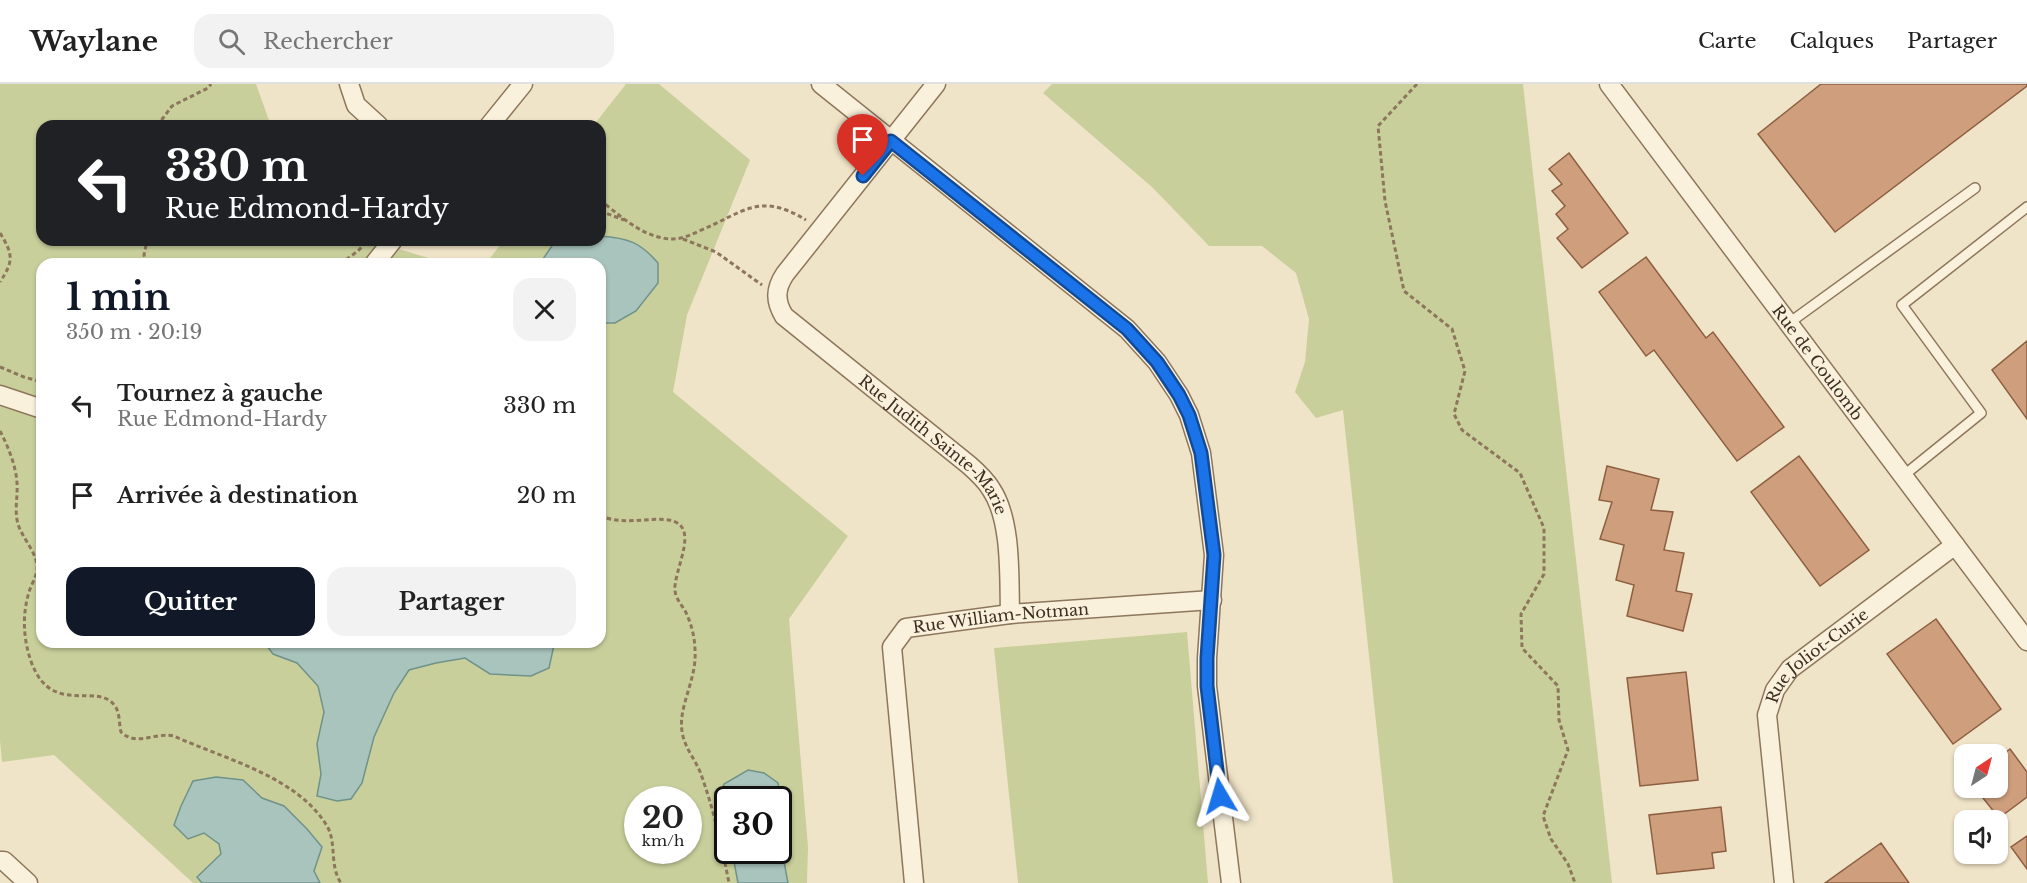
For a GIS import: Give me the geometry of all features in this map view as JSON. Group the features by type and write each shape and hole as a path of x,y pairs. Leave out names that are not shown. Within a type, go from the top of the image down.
{"street":[{"path":"349,84 356,105 372,120"},
{"path":"494,120 523,84"},
{"path":"820,84 1127,329 1169,377 1189,415 1201,453 1214,555 1207,686 1231,883"},
{"path":"778,289 785,274 820,228 936,84"},
{"name":"Rue de Coulomb","path":"1609,84 2027,641"},
{"path":"379,258 388,246"},
{"name":"Rue Judith Sainte-Marie","path":"778,289 776,297 784,316 969,465 993,490 1004,524 1010,614"},
{"path":"0,395 36,408"},
{"name":"Rue Joliot-Curie","path":"1784,883 1767,715 1775,690 1790,669 1955,545"},
{"name":"Rue William-Notman","path":"914,883 892,647 906,628 1010,614 1212,600"},
{"path":"0,861 4,861 28,883"}],"lane":[{"path":"1789,323 1975,189"},
{"path":"1903,476 1981,413 1902,305 2027,207"}],"path":[{"path":"162,120 172,106 208,88 211,84"},
{"path":"1417,84 1378,126 1385,201 1404,291 1452,329 1465,371 1454,414 1462,430 1520,474 1544,528 1544,574 1521,614 1522,648 1558,686 1559,720 1568,750 1544,816 1551,839 1568,864 1575,883"},
{"path":"606,204 648,233 662,238 681,239 716,252 766,288 778,289"},
{"path":"681,239 748,209 770,205 786,209 820,228"},
{"path":"606,213 628,221"},
{"path":"0,232 9,249 11,260 0,282"},
{"path":"348,258 363,246"},
{"path":"0,367 36,380"},
{"path":"0,431 17,481 15,512 18,525 36,561"},
{"path":"606,518 613,521 628,522 670,520 679,524 684,530 675,592 693,631 695,668 682,716 682,732 702,778 719,835 729,883"},
{"path":"36,571 24,619 27,646 39,678 56,693 65,696 105,698 114,704 121,732 126,737 133,740 165,735 174,736 273,777 289,787 328,827 334,866 340,883"}],"green space":[{"path":"0,84 256,84 269,120 36,120 36,246 389,246 428,258 36,258 36,648 606,648 606,258 490,258 499,246 606,246 606,120 598,120 626,84 659,84 750,160 687,315 673,392 848,536 789,619 808,847 807,883 193,883 54,755 2,762 0,741"},
{"path":"1052,84 1523,84 1612,883 1393,883 1343,410 1316,418 1295,392 1305,362 1309,319 1296,273 1262,246 1209,246 1153,188 1043,93"},
{"path":"1187,632 1208,883 1018,883 994,648"}],"water":[{"path":"606,237 618,238 633,242 658,263 658,283 636,311 615,323 606,323 606,258 544,258 552,246 606,246"},
{"path":"268,648 553,648 549,668 531,676 490,674 465,658 409,670 394,693 374,737 362,783 351,799 337,801 317,796 321,774 317,744 324,712 318,686 297,663 273,654"},
{"path":"748,770 764,773 778,783 778,786 723,786"},
{"path":"216,777 243,780 262,798 284,806 307,829 322,847 314,871 320,883 202,883 197,877 221,854 219,844 204,833 188,839 174,825 193,781"},
{"path":"734,864 784,864 788,883 738,883"}],"building":[{"path":"1821,84 2027,84 2027,86 1835,232 1758,134"},
{"path":"1569,153 1628,233 1582,268 1557,238 1568,229 1556,214 1565,206 1552,191 1562,184 1549,169"},
{"path":"1646,257 1706,338 1713,332 1784,427 1737,461 1654,350 1646,356 1599,292"},
{"path":"2027,341 2027,419 1992,370"},
{"path":"1799,456 1869,550 1820,586 1751,492"},
{"path":"1607,466 1659,479 1651,510 1673,512 1664,550 1684,553 1676,591 1692,594 1683,631 1627,616 1634,585 1616,580 1624,545 1600,539 1612,502 1599,500"},
{"path":"1936,619 2001,709 1953,744 1887,654"},
{"path":"1686,672 1698,780 1640,786 1627,678"},
{"path":"2010,749 2027,772 2027,797 2008,811 1993,810 1983,798 2008,798 2008,750"},
{"path":"1721,807 1726,851 1712,853 1714,868 1657,874 1649,815"},
{"path":"2027,836 2027,869 2011,847"},
{"path":"1881,843 1909,883 1825,883"}],"route":[{"path":"863,176 891,141 1127,329 1169,377 1189,415 1196,434 1201,453 1211,528 1214,555 1207,686 1220,796"}]}
